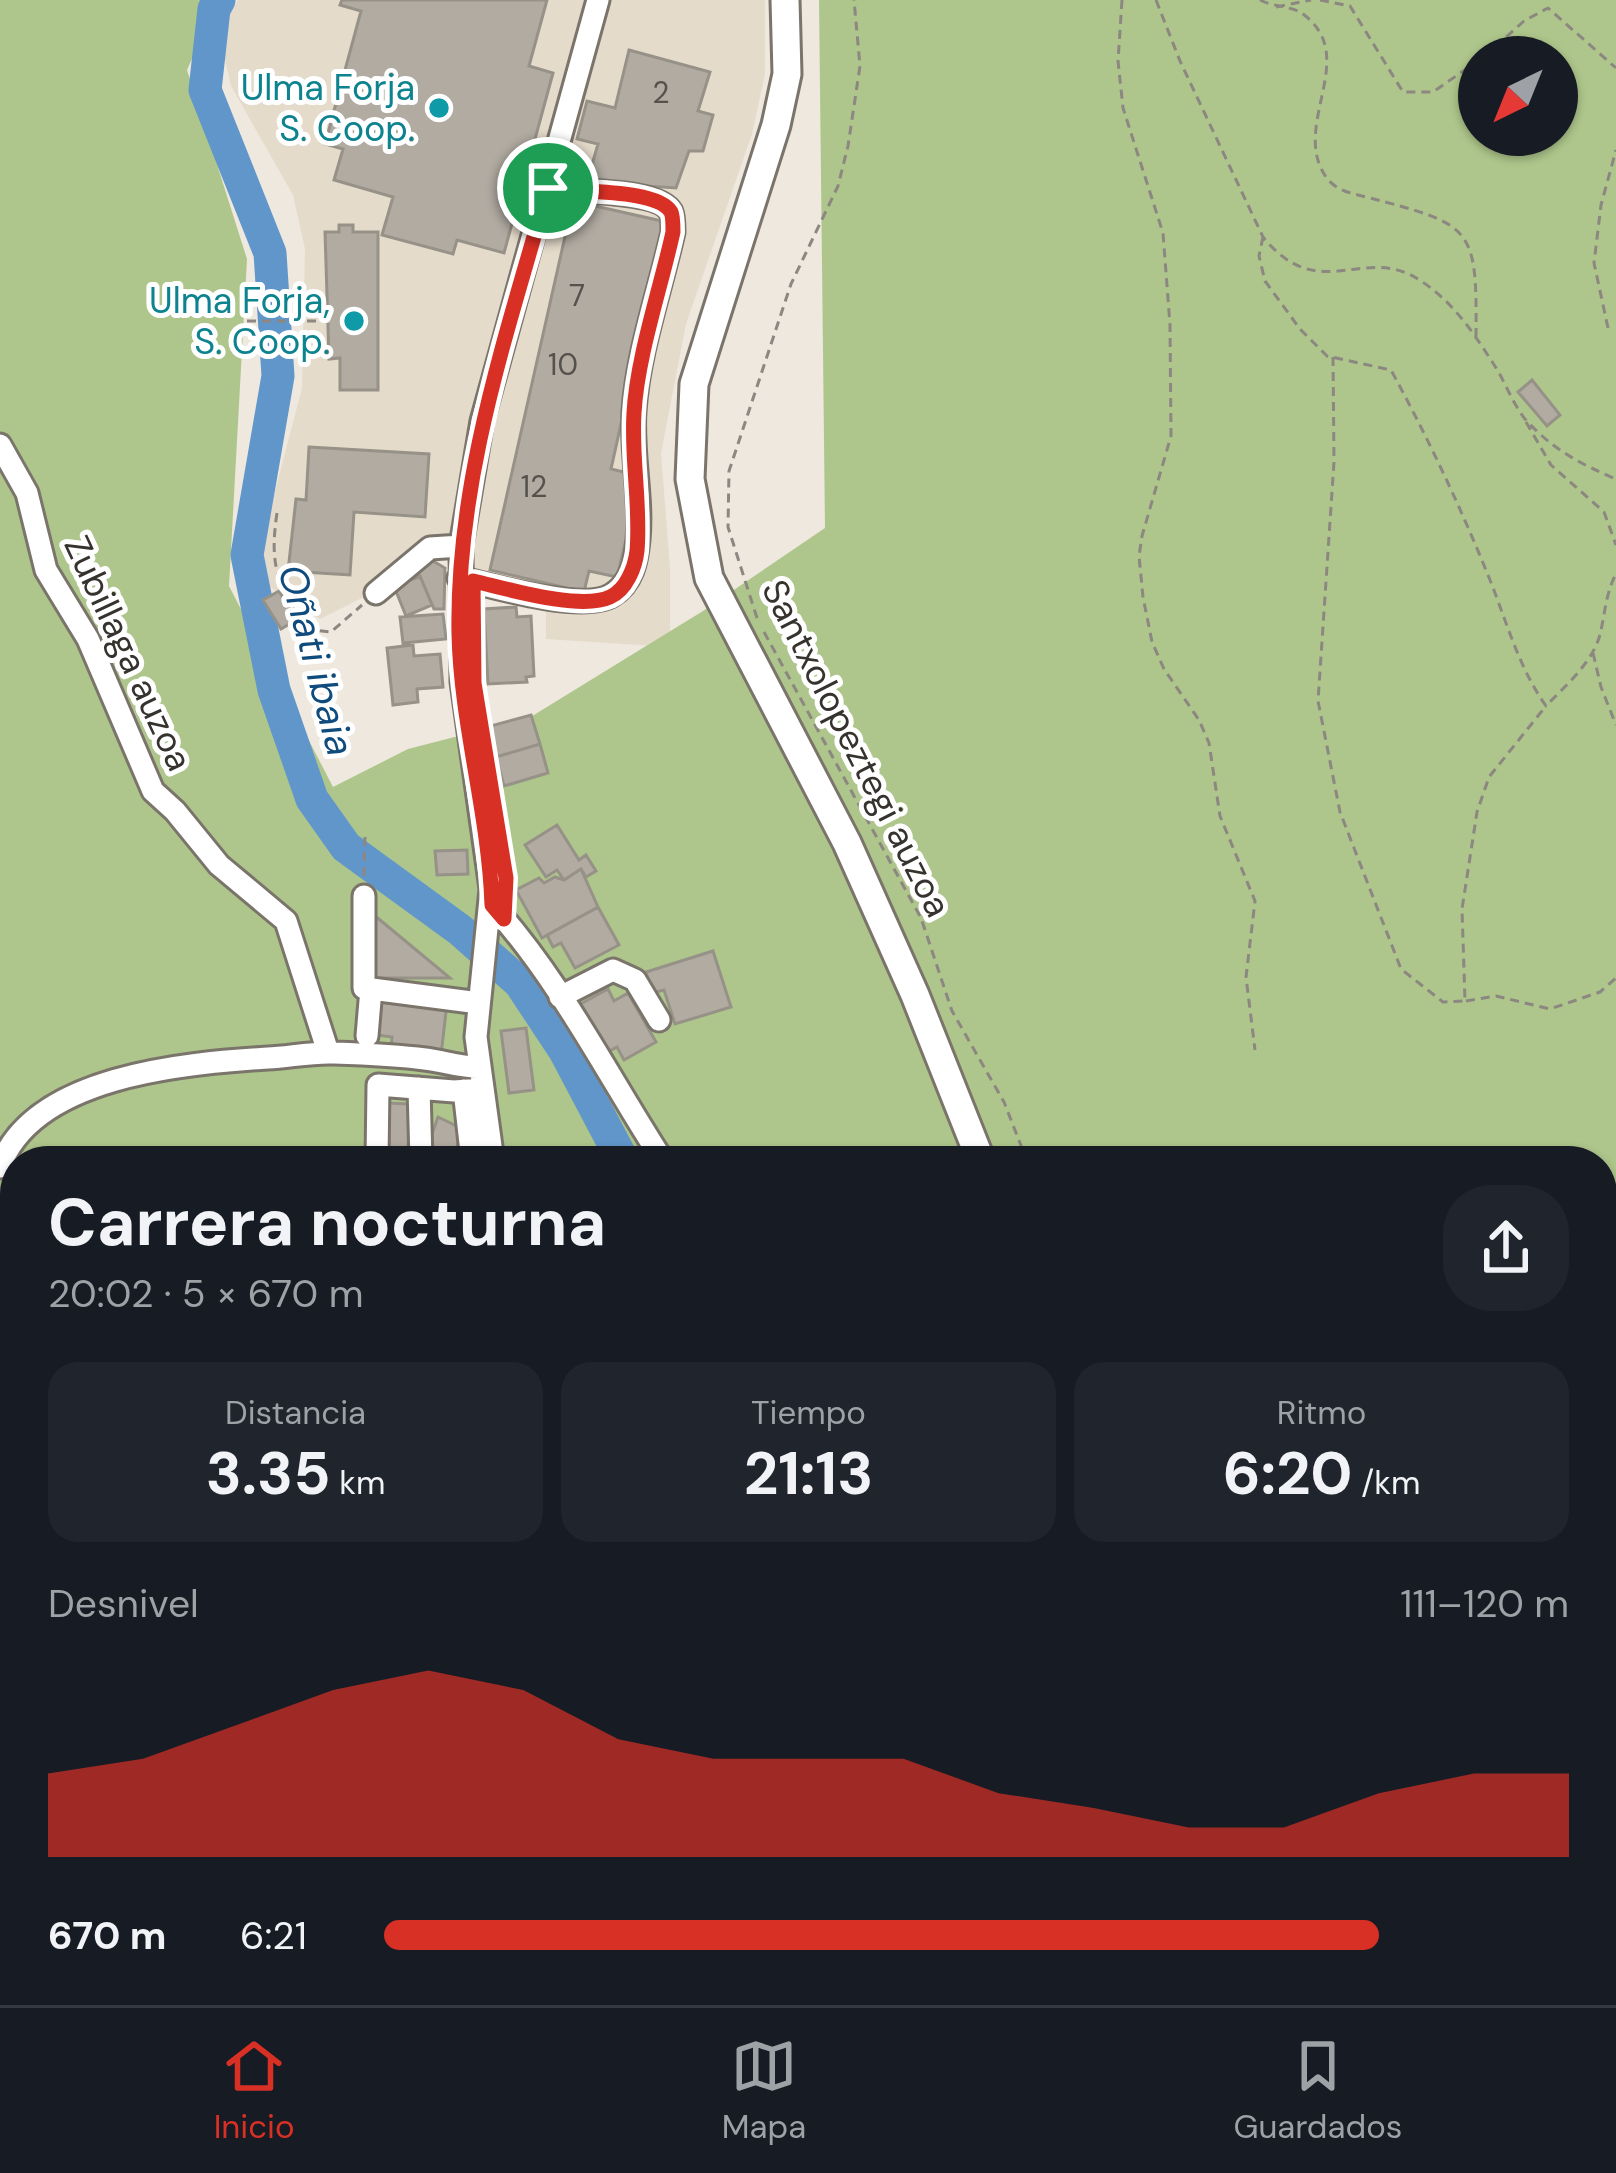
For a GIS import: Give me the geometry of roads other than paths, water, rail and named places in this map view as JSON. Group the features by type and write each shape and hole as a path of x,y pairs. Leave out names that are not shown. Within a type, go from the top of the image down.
{"main road":[{"path":"785,0 787,74 776,125 694,384 690,478 710,578 847,843 975,1146"}],"street":[{"path":"473,1146 476,1037 492,905 462,682 461,546 482,421 598,0"},
{"path":"459,578 587,601 609,598 626,582 636,561 640,517 635,395 673,232 672,214 661,202 639,195 548,188"},
{"name":"Zubillaga auzoa","path":"0,445 27,493 46,570 94,652 153,791 219,865 286,921 328,1052"},
{"path":"376,593 430,548 461,546"},
{"path":"364,896 364,988 480,1000"},
{"path":"492,905 521,939 654,1146"},
{"path":"560,998 614,970 635,980 659,1020"},
{"path":"367,1036 371,989"},
{"path":"8,1146 29,1122 106,1084 208,1062 328,1052 402,1056 475,1082"},
{"path":"377,1146 378,1085 419,1088 475,1082"},
{"path":"475,1082 490,1146"},
{"path":"419,1088 421,1146"}],"waterway":[{"name":"Oñati ibaia","path":"219,0 205,90 270,253 278,376 247,555 274,690 312,799 346,847 460,930 520,983 565,1051 615,1146"}],"place":[{"name":"Ulma Forja S. Coop.","path":"439,108"},
{"name":"Ulma Forja, S. Coop.","path":"354,321"}]}
